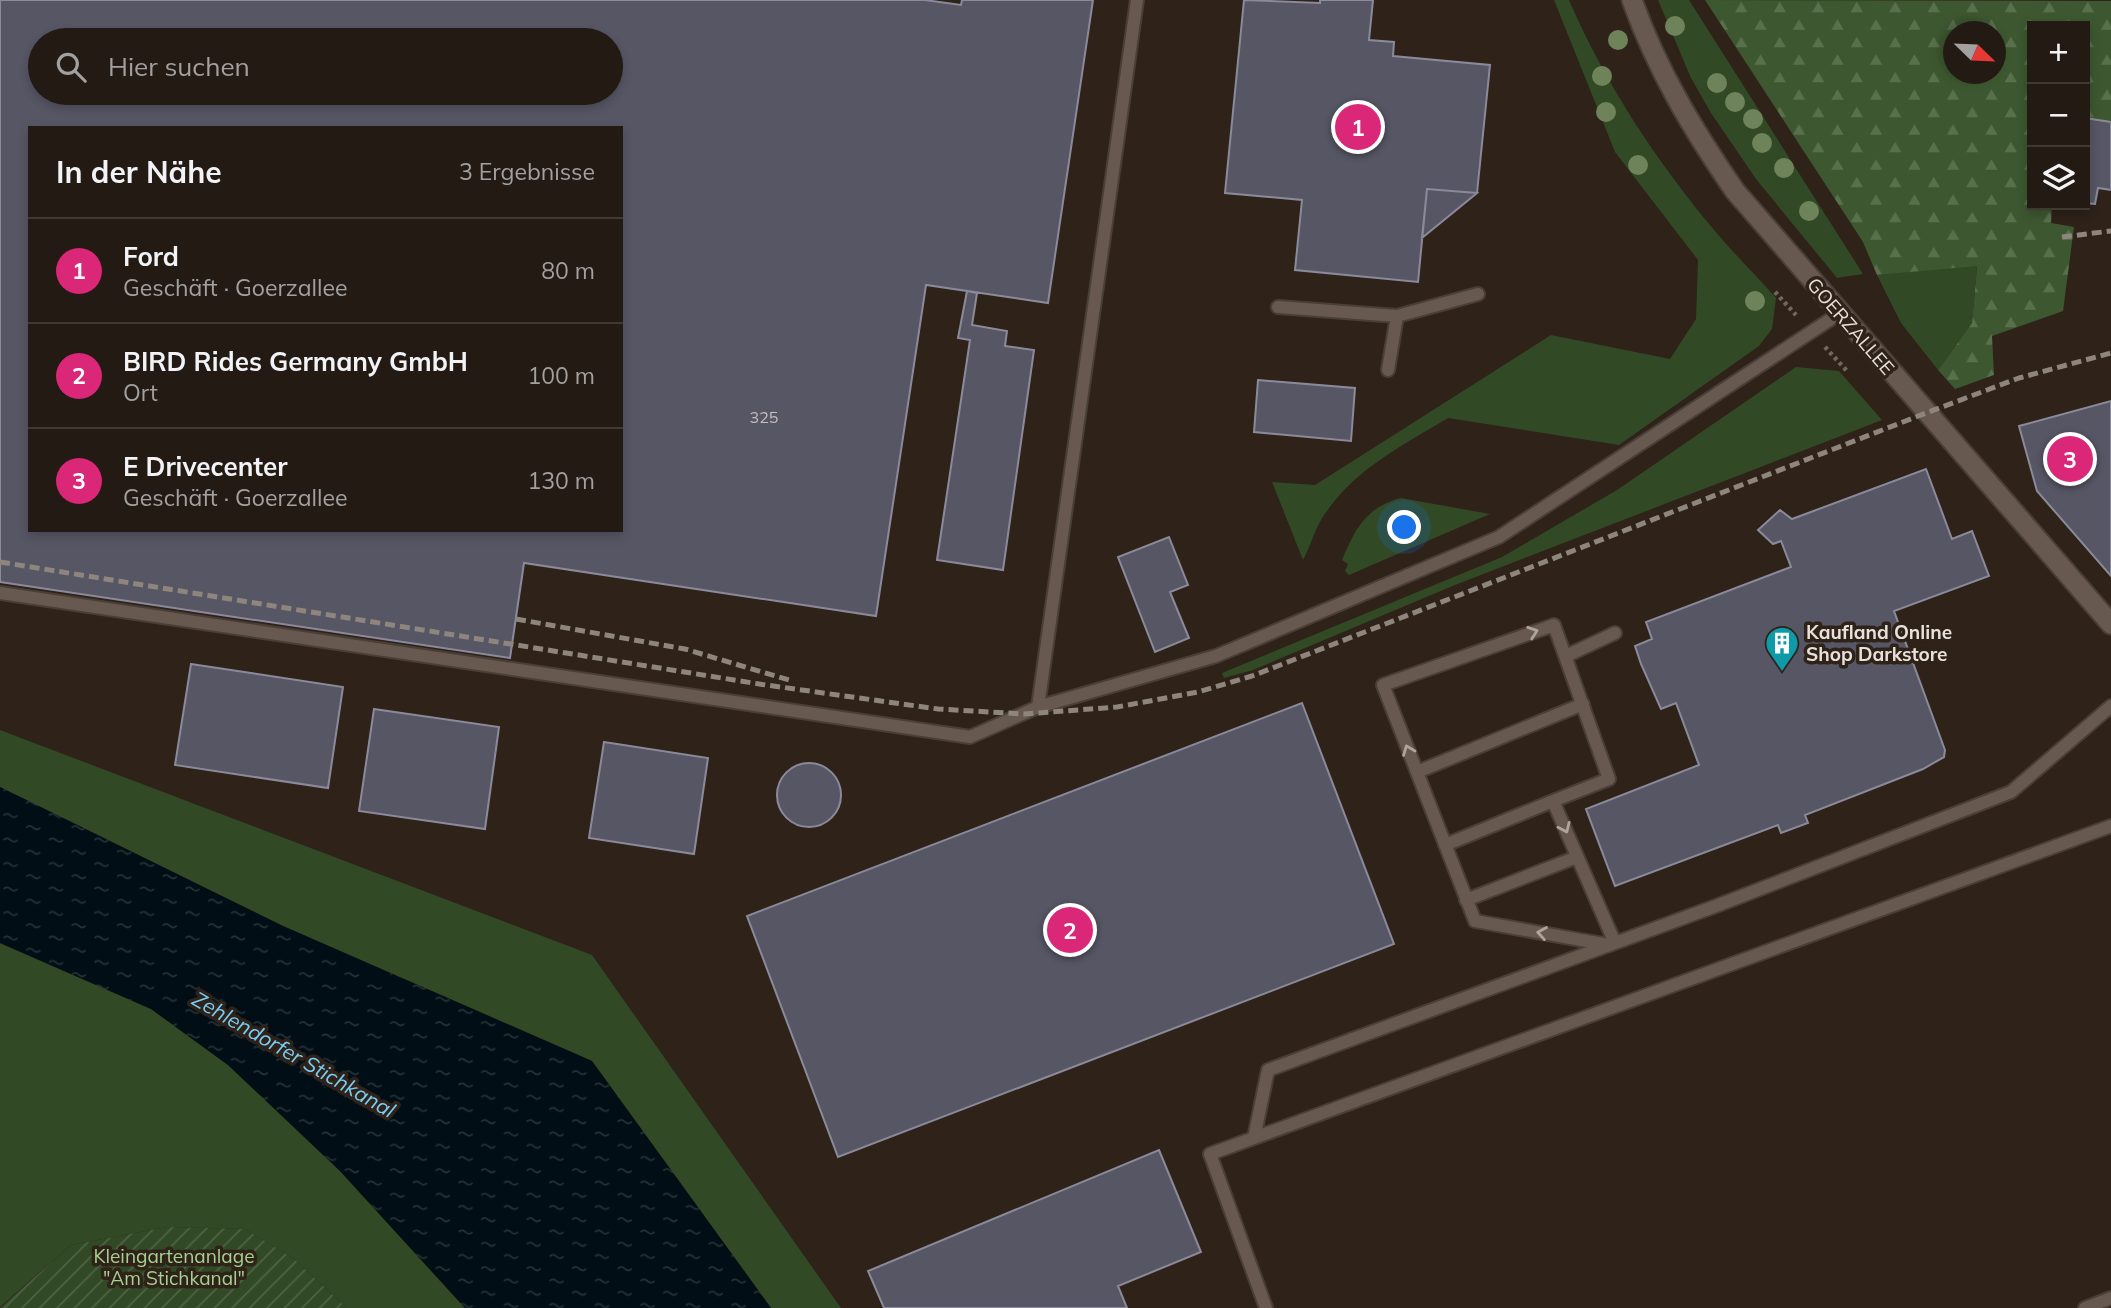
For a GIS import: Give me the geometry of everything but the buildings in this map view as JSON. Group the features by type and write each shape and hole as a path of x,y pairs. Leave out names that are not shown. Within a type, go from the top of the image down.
{"main road":[{"name":"GOERZALLEE","path":"1632,0 1661,72 1704,147 1735,191 2111,624"}],"lane":[{"path":"1038,708 1137,0"},
{"path":"1278,307 1397,316 1478,294"},
{"path":"0,593 970,737 1038,708 1216,656 1499,537 1840,313"},
{"path":"1388,370 1397,316"},
{"path":"1445,845 1609,779 1554,625 1383,685 1466,900 1475,921 1612,944"},
{"path":"1566,656 1615,634"},
{"path":"1417,772 1583,704"},
{"path":"1254,1138 1268,1070 1612,944 2011,792 2111,706"},
{"path":"1553,801 1612,944"},
{"path":"1266,1308 1210,1154 2111,826"},
{"path":"1466,900 1577,857"},
{"path":"2085,1308 2111,1298"}],"green space":[{"path":"1554,0 1569,0 1615,91 1652,149 1715,231 1776,298 1772,329 1759,346 1619,445 1448,418 1395,450 1347,487 1321,520 1303,560 1272,482 1315,485 1551,335 1670,359 1696,319 1698,260 1615,152"},
{"path":"1658,0 1689,0 1863,274 1837,278 1756,179 1711,113 1691,78"},
{"path":"1705,0 2111,1 2111,122 2090,119 2090,21 2027,21 2027,210 2052,210 2051,223 2074,227 2063,311 1992,336 1994,375 1955,389 1938,370 1972,323 1977,266 1877,275 1863,242"},
{"path":"1977,265 1972,323 1938,370 1901,323 1877,275"},
{"path":"1796,367 1839,371 1882,420 1455,585 1253,670 1224,678 1222,673 1502,557 1617,490"},
{"path":"1401,498 1490,514 1349,575 1345,571 1348,564 1342,560 1357,529 1370,513"},
{"path":"0,730 592,955 841,1308 771,1308 592,1061 283,926 0,787"},
{"path":"0,943 151,1009 228,1065 340,1171 465,1308 347,1308 293,1258 245,1229 167,1227 71,1245 0,1307"},
{"name":"Kleingartenanlage \"Am Stichkanal\"","path":"167,1227 245,1229 293,1258 347,1308 0,1308 71,1245"}],"water":[{"name":"Zehlendorfer Stichkanal","path":"0,787 283,926 592,1061 771,1308 465,1308 340,1171 228,1065 151,1009 0,943"}],"railway":[{"path":"2062,237 2111,231"},
{"path":"0,562 759,684 938,709 1024,714 1117,707 1198,692 1252,676 2019,378 2111,353"},
{"path":"516,619 685,649 789,680"}],"place":[{"name":"Ford","path":"1358,127"},
{"name":"E Drivecenter","path":"2070,459"},
{"name":"Kaufland Online Shop Darkstore","path":"1782,673"},
{"name":"BIRD Rides Germany GmbH","path":"1070,930"}]}
